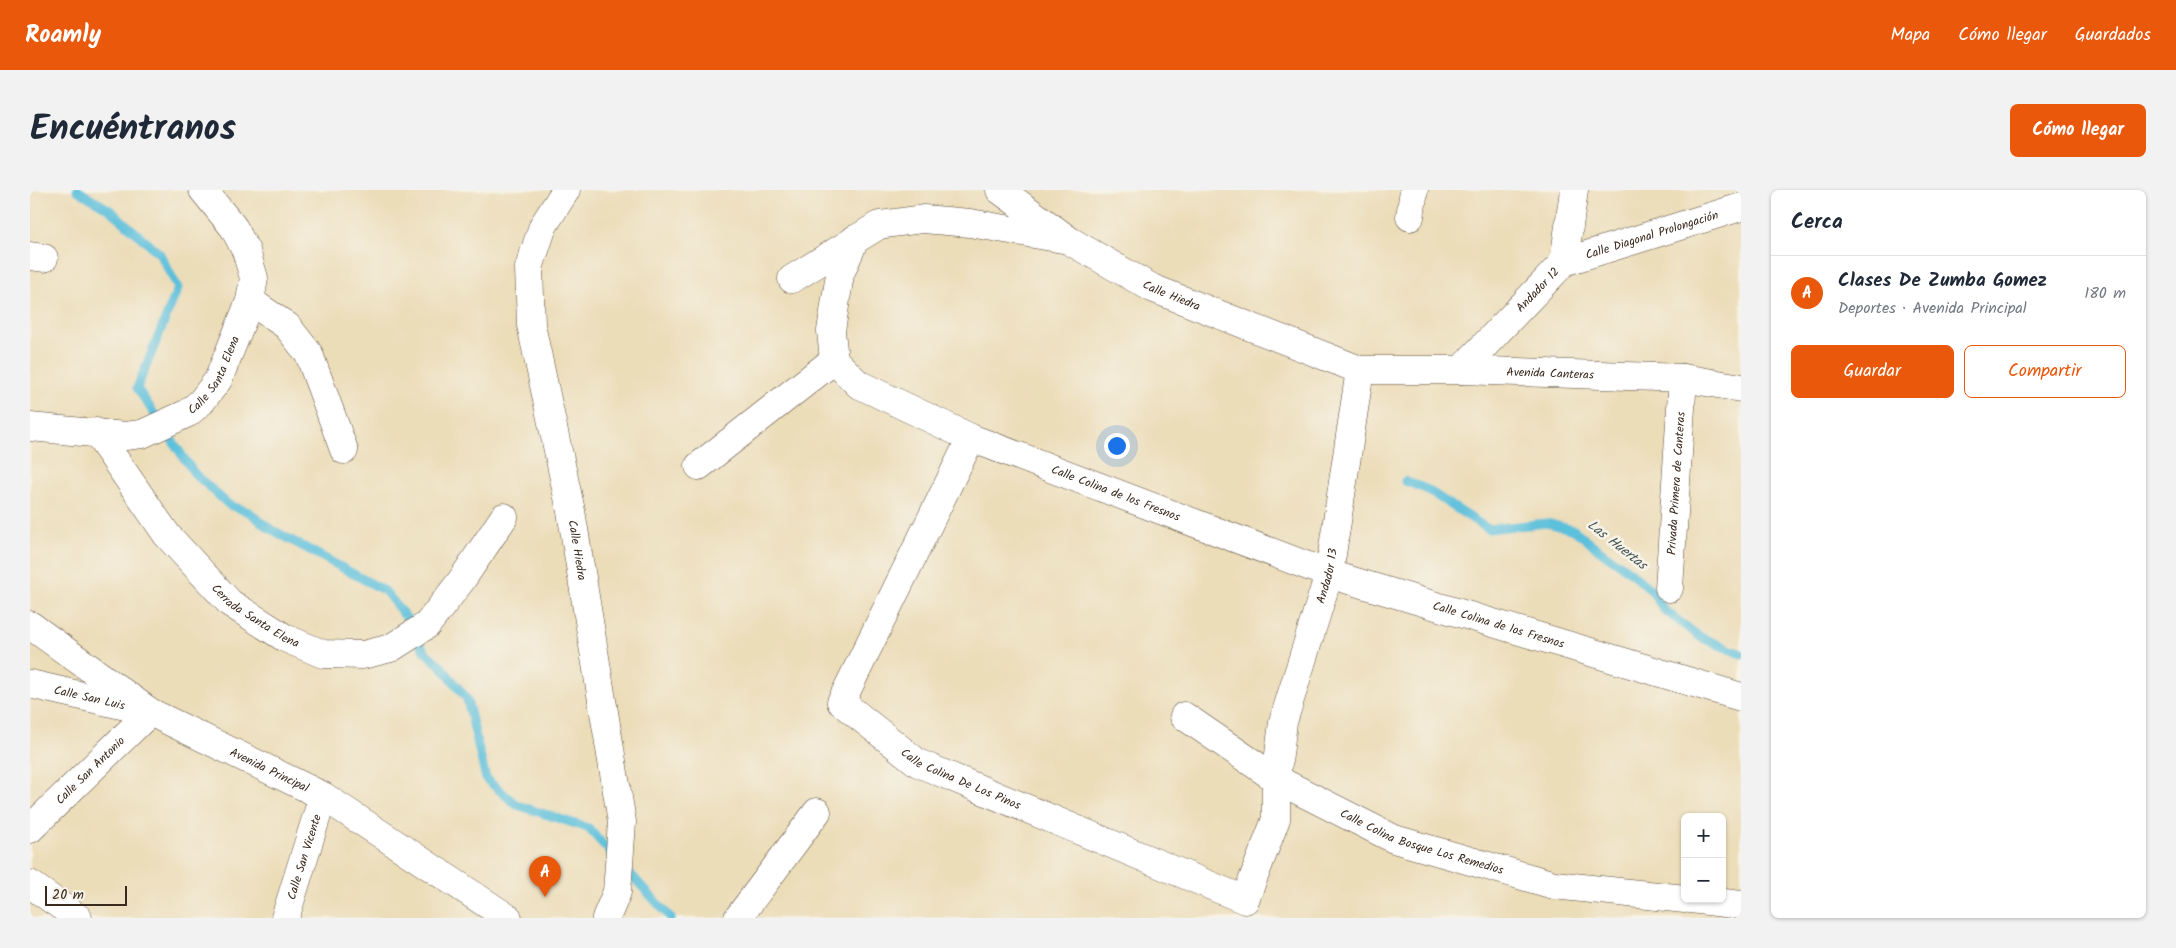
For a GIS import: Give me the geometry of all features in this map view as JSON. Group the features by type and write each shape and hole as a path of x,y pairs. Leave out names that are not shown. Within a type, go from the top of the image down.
{"street":[{"name":"Calle Santa Elena","path":"30,426 125,436 142,434 188,413 201,402 218,380 250,302 254,278 246,251 234,228 203,190"},
{"name":"Calle Hiedra","path":"566,190 544,226 529,268 531,325 571,511 622,822 612,910"},
{"name":"Calle Hiedra","path":"1000,190 1070,241 1152,288 1360,370"},
{"path":"1410,217 1414,190"},
{"name":"Andador 12","path":"1461,370 1564,262 1574,190"},
{"name":"Calle Diagonal Prolongación","path":"1564,262 1741,207"},
{"path":"792,279 879,225 923,219 970,223 1070,241"},
{"path":"699,466 834,360 831,331 840,274 855,239"},
{"path":"250,302 287,326 309,354 344,450"},
{"name":"Calle Colina de los Fresnos","path":"834,360 858,384 972,438 1329,574 1741,697"},
{"name":"Avenida Canteras","path":"1360,370 1461,370 1683,378 1741,388"},
{"name":"Andador 13","path":"1276,779 1283,722 1329,574 1360,370"},
{"name":"Privada Primera de Canteras","path":"1669,588 1683,378"},
{"name":"Cerrada Santa Elena","path":"96,432 167,535 230,603 285,638 323,654 363,655 391,648 427,625 461,581 504,517"},
{"name":"Calle Colina De Los Pinos","path":"972,438 841,702 918,763 1245,900 1276,819 1276,779"},
{"name":"Avenida Principal","path":"30,625 150,712 323,796 508,918"},
{"name":"Calle San Luis","path":"30,684 150,712"},
{"name":"Calle San Antonio","path":"30,829 150,712"},
{"name":"Calle Colina Bosque Los Remedios","path":"1184,716 1276,779 1394,839 1554,885 1681,899"},
{"name":"Calle San Vicente","path":"285,918 323,796"},
{"path":"738,918 817,812"},
{"path":"30,884 78,918"},
{"path":"1724,903 1741,905"}],"waterway":[{"path":"77,190 110,210 160,254 178,288 137,388 194,473 229,505 249,512 269,528 385,591 408,620 424,651 441,666 467,699 486,779 517,805 588,828 613,855"},
{"name":"Las Huertas","path":"1405,481 1426,489 1488,529 1547,523 1574,530 1628,570 1652,591 1664,610 1700,637 1741,654"},
{"path":"624,867 671,918"}],"place":[{"name":"Clases De Zumba Gomez","path":"545,897"}]}
